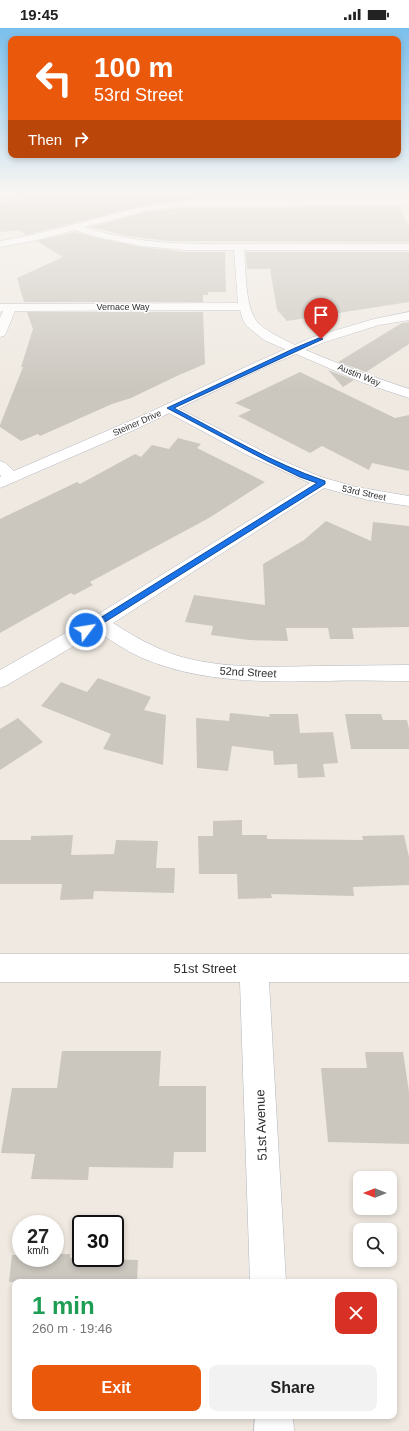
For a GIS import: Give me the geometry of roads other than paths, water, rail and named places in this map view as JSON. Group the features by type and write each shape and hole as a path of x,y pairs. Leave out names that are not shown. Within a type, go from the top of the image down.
{"street":[{"name":"Austin Way","path":"240,257 247,315 250,322 263,335 366,379 409,394"},
{"name":"Vernace Way","path":"5,308 245,306"},
{"path":"0,333 5,308"},
{"name":"Steiner Drive","path":"6,480 170,408 296,349 358,326 409,316"},
{"name":"53rd Street","path":"170,408 269,460 303,476 363,494 409,501"},
{"path":"0,466 6,480"},
{"path":"0,680 99,623 323,482"},
{"name":"52nd Street","path":"99,623 128,643 156,656 179,664 204,669 257,674 409,673"},
{"name":"51st Street","path":"0,968 409,968"},
{"name":"51st Avenue","path":"254,969 268,1279"},
{"path":"274,1419 274,1431"}]}
